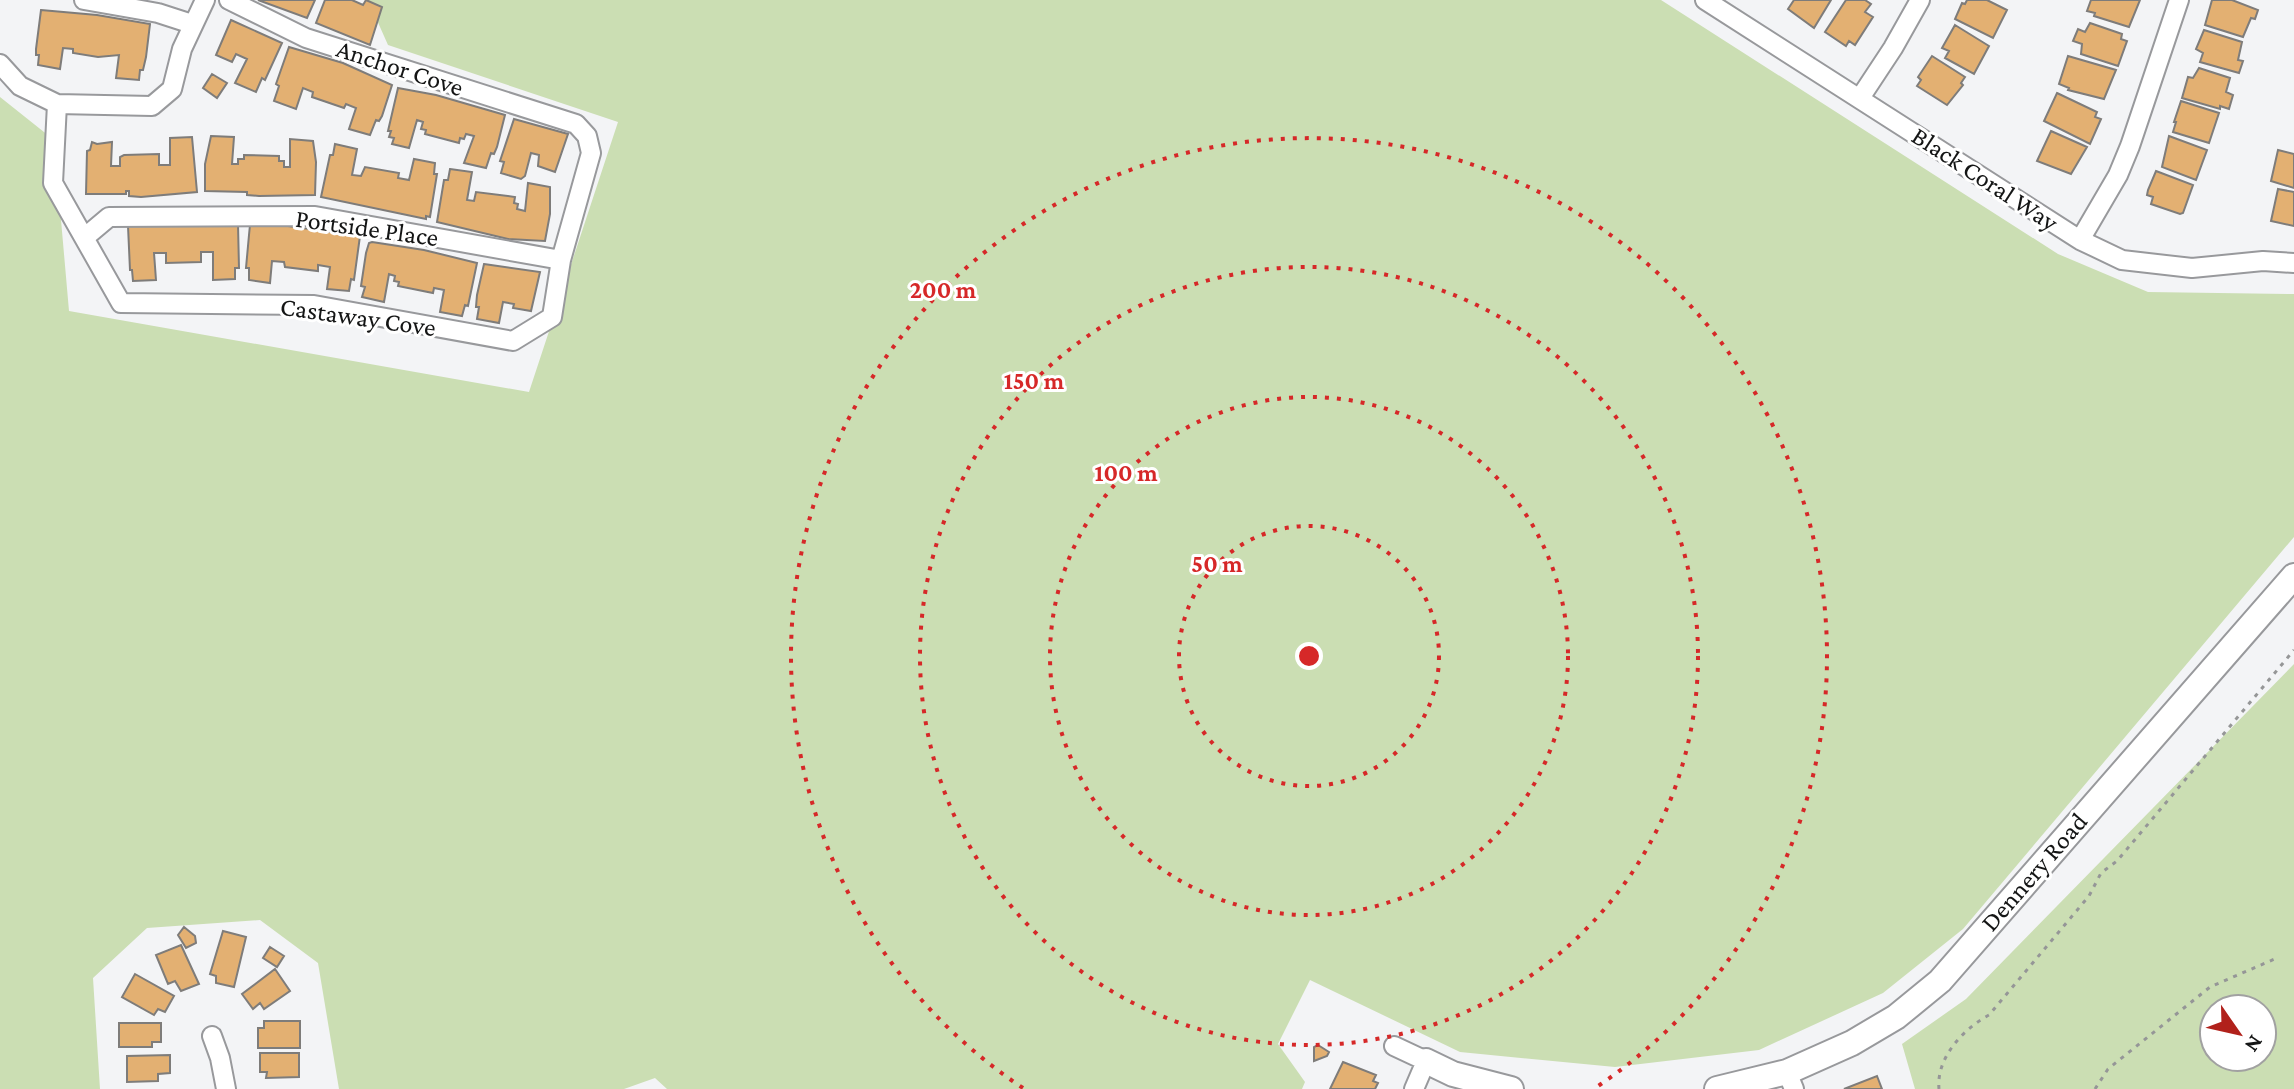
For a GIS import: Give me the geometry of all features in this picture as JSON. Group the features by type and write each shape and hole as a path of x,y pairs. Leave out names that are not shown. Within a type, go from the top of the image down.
{"street":[{"path":"84,0 158,13 192,24"},
{"path":"0,64 20,86 57,104 152,106 172,89 182,49 205,0"},
{"name":"Anchor Cove","path":"229,0 306,38 576,124"},
{"name":"Black Coral Way","path":"1705,0 2080,240 2122,260 2192,268 2263,261 2294,263"},
{"path":"1860,98 1920,0"},
{"path":"2080,240 2118,175 2136,132 2179,0"},
{"name":"Castaway Cove","path":"57,104 53,183 121,303 314,305 513,341 552,317 561,260 591,153 587,136 576,124"},
{"name":"Portside Place","path":"84,238 109,217 315,216 561,260"},
{"name":"Dennery Road","path":"1717,1089 1790,1081 1896,1017 1940,981 2294,576"},
{"path":"212,1036 226,1089"},
{"path":"1394,1046 1453,1074 1511,1089"},
{"path":"1414,1089 1426,1061"}],"path":[{"path":"1939,1089 1938,1075 1953,1046 1972,1024 1989,1015 2089,896 2101,873 2117,861 2294,650"},
{"path":"2095,1089 2108,1069 2210,987 2277,958"}],"green space":[{"path":"368,0 1661,0 2058,254 2148,292 2294,294 2294,537 1963,929 1883,993 1759,1050 1615,1067 1460,1052 1310,980 1278,1044 1305,1082 1302,1089 667,1089 655,1078 624,1089 339,1089 318,963 260,920 147,928 93,978 100,1089 0,1089 0,97 54,140 69,311 529,392 618,122 388,45"},
{"path":"2294,664 2294,1089 1915,1089 1902,1044 1966,999"}],"building":[{"path":"258,0 315,0 307,18"},
{"path":"325,0 352,0 363,5 366,0 382,7 370,45 316,23"},
{"path":"1794,0 1831,0 1814,28 1788,9"},
{"path":"1846,0 1865,0 1871,4 1865,12 1873,17 1855,45 1849,41 1846,46 1825,32"},
{"path":"1967,0 1987,0 2007,10 1993,38 1955,19 1962,3 1965,4"},
{"path":"2091,0 2140,0 2129,27 2094,16 2095,13 2087,11"},
{"path":"2212,0 2232,0 2258,10 2243,37 2205,25"},
{"path":"41,10 150,24 146,57 139,80 116,78 119,55 98,57 63,48 60,69 38,65 36,49"},
{"path":"231,20 282,43 256,92 235,83 247,59 236,54 232,62 216,55"},
{"path":"2090,23 2122,34 2121,39 2127,41 2118,66 2081,54 2082,44 2073,41 2078,29 2085,32"},
{"path":"1955,25 1989,46 1974,74 1945,58 1949,51 1942,48"},
{"path":"2204,30 2242,42 2238,60 2243,61 2239,73 2200,62 2203,53 2196,49"},
{"path":"289,47 343,63 392,85 382,116 379,121 376,120 370,135 349,129 356,108 346,104 344,108 312,97 313,92 303,88 296,109 274,101 279,86 276,84"},
{"path":"1932,56 1965,77 1961,83 1963,85 1947,105 1917,86 1921,80 1918,77"},
{"path":"2068,56 2116,70 2104,99 2068,90 2059,84"},
{"path":"2199,68 2230,78 2226,92 2233,95 2229,109 2182,98 2188,77 2193,78"},
{"path":"212,74 227,83 217,98 203,88"},
{"path":"398,88 436,95 505,115 497,147 494,154 491,153 486,168 464,163 474,136 466,134 459,143 425,134 426,130 421,129 423,122 417,120 409,148 392,144 394,138 389,137 391,131 388,131"},
{"path":"2057,93 2097,112 2095,117 2101,119 2090,144 2044,121"},
{"path":"2181,101 2219,113 2209,143 2173,132"},
{"path":"514,119 568,134 555,172 538,166 539,155 531,153 525,176 521,179 501,173 504,162 500,161"},
{"path":"2051,131 2087,147 2071,174 2037,161"},
{"path":"211,136 234,137 232,164 238,164 238,159 244,159 244,155 279,156 279,161 284,161 284,167 290,167 290,139 313,141 315,195 259,196 247,195 247,192 205,191 205,164"},
{"path":"2169,136 2207,150 2196,180 2162,167"},
{"path":"192,137 197,192 141,197 129,196 129,191 126,194 86,194 87,151 92,142 112,142 111,166 120,166 120,157 124,155 159,154 159,165 170,165 170,138"},
{"path":"335,144 357,149 352,175 361,176 365,167 399,173 398,178 409,180 414,159 435,163 434,174 437,174 430,217 426,216 426,219 321,197"},
{"path":"2278,150 2294,154 2294,188 2271,181"},
{"path":"450,169 472,172 467,200 474,201 476,192 515,197 517,209 525,211 528,183 550,187 550,214 545,241 508,239 437,222 444,180 448,180"},
{"path":"2156,171 2193,185 2183,213 2151,204 2153,197 2147,195"},
{"path":"2278,189 2294,192 2294,226 2271,221"},
{"path":"238,224 239,268 235,268 235,279 213,280 213,252 201,252 201,262 166,263 166,253 154,253 156,280 133,281 128,226"},
{"path":"250,225 360,236 354,280 351,279 349,291 327,289 330,267 318,265 318,271 285,267 284,262 272,261 270,283 249,280 249,268 246,268"},
{"path":"372,242 477,263 468,306 465,305 462,316 440,312 444,290 434,288 433,293 398,286 395,276 389,274 384,302 362,297 366,253"},
{"path":"484,264 540,272 531,311 513,308 514,304 503,302 499,323 477,319 477,295"},
{"path":"184,927 195,936 196,943 186,948 178,935"},
{"path":"223,931 246,937 234,987 216,983 216,976 210,974"},
{"path":"181,945 199,984 181,991 175,981 168,984 156,955"},
{"path":"270,947 284,956 277,967 263,958"},
{"path":"275,969 290,991 264,1009 260,1003 253,1009 242,994"},
{"path":"135,974 174,996 165,1012 158,1009 154,1015 122,997"},
{"path":"264,1021 300,1021 300,1048 258,1048 258,1028 264,1028"},
{"path":"119,1023 161,1023 161,1042 152,1042 152,1047 119,1047"},
{"path":"1318,1045 1329,1052 1327,1056 1314,1061 1314,1047"},
{"path":"260,1053 299,1053 299,1077 266,1078 267,1072 260,1072"},
{"path":"170,1055 170,1073 158,1074 158,1081 127,1082 127,1056"},
{"path":"1343,1062 1376,1075 1373,1081 1378,1083 1375,1089 1330,1089"},
{"path":"1877,1076 1882,1089 1844,1089"}]}
